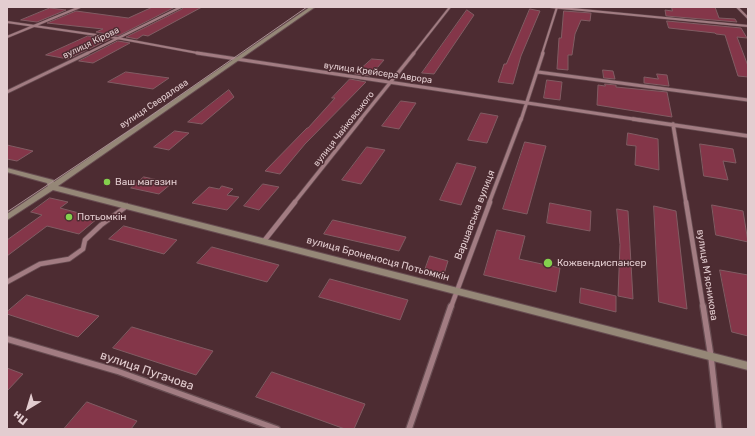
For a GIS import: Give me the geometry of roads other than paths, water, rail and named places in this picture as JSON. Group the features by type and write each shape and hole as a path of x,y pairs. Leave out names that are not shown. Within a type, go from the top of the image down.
{"street":[{"path":"7,37 80,7"},
{"name":"вулиця Кірова","path":"7,92 181,7"},
{"name":"вулиця Свердлова","path":"7,218 313,7"},
{"name":"вулиця Чайковського","path":"264,241 450,7"},
{"path":"551,7 748,26"},
{"name":"Варшавська вулиця","path":"409,429 456,290 528,102 556,7"},
{"path":"737,7 748,18"},
{"name":"вулиця Крейсера Аврора","path":"7,22 117,38 238,59 748,136"},
{"path":"538,72 748,100"},
{"name":"вулиця М'ясникова","path":"673,124 711,358 719,429"},
{"name":"вулиця Броненосця Потьомкін","path":"7,170 50,182 52,187 456,290 711,358 748,366"},
{"path":"7,282 40,264 69,259 83,249 85,240 101,225 127,206"},
{"name":"вулиця Пугачова","path":"7,339 117,371 277,429"}],"tram line":[{"path":"7,212 139,124 307,7"}],"place":[{"name":"Ваш магазин","path":"107,182"},
{"name":"Потьомкін","path":"69,217"},
{"name":"Кожвендиспансер","path":"548,263"}]}
